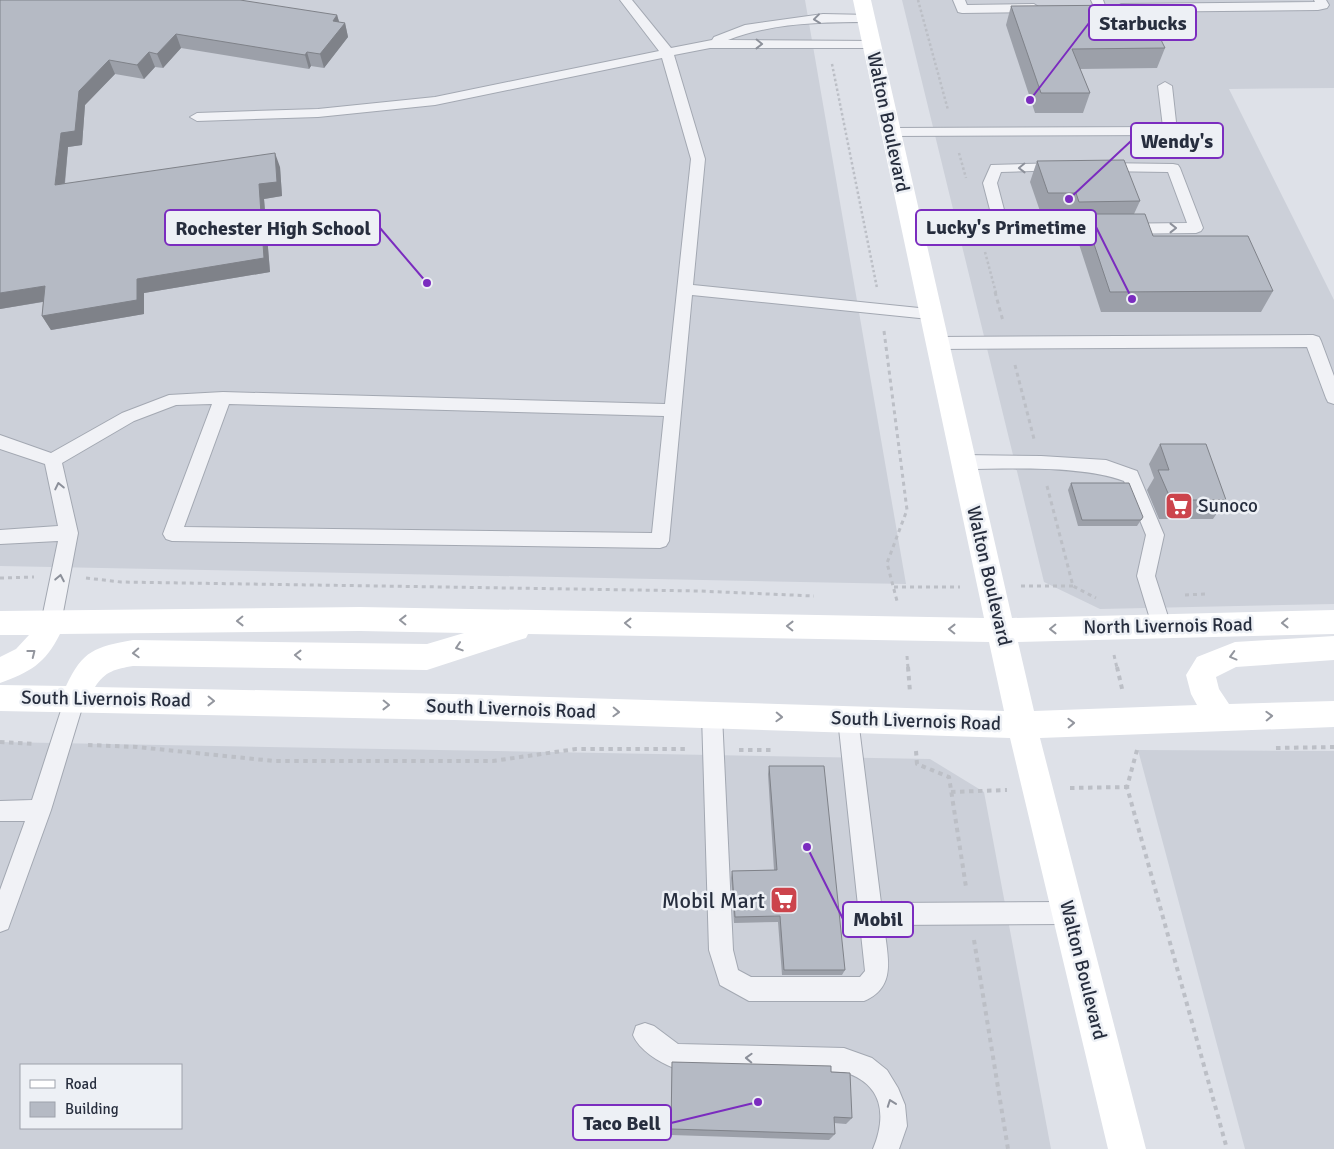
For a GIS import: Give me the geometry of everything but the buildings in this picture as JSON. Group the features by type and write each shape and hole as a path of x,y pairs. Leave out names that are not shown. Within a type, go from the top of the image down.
{"main road":[{"name":"Walton Boulevard","path":"862,0 929,314 1022,725 1127,1149"},
{"path":"0,623 360,619 1001,630"},
{"path":"75,698 85,675 92,665 105,658 133,653 427,657 539,622"},
{"name":"North Livernois Road","path":"1001,630 1334,622"},
{"path":"0,670 18,664 40,647 51,623"},
{"path":"1220,717 1206,694 1201,676 1208,666 1235,654 1334,648"},
{"name":"South Livernois Road","path":"0,698 75,698 1022,725"},
{"path":"1022,725 1334,714"}],"lane":[{"path":"223,398 172,534 660,541 698,158 667,52 626,0"},
{"path":"959,0 962,9 1051,8"},
{"path":"1096,5 1324,5 1320,0"},
{"path":"710,44 745,30 823,18 866,18"},
{"path":"197,117 318,113 435,101 710,44 872,44"},
{"path":"891,132 1170,131 1165,86"},
{"path":"911,231 1196,228 1173,168 1081,167 996,168 990,183 1002,229"},
{"path":"685,289 929,314"},
{"path":"936,343 1313,341 1334,398"},
{"path":"0,442 53,460 128,417 175,399 223,398 672,410"},
{"path":"51,623 69,533 53,460"},
{"path":"963,462 1041,463 1106,467 1131,476 1155,535 1146,576 1161,626"},
{"path":"0,537 69,533"},
{"path":"0,922 40,810 75,698"},
{"path":"712,715 721,950 728,977 749,990 864,990 872,984 877,972 848,719"},
{"path":"0,811 40,810"},
{"path":"871,914 1069,913"},
{"path":"645,1035 674,1056 844,1060 859,1065 873,1072 892,1100 895,1117 893,1135 886,1149"}],"path":[{"path":"918,0 1073,586 1100,599 1108,628 1138,750 1127,787 1227,1149"},
{"path":"828,45 882,309 906,510 887,563 905,628 912,721"},
{"path":"0,578 13,576"},
{"path":"93,578 121,582 690,591 818,596"},
{"path":"887,599 897,599"},
{"path":"0,742 6,743"},
{"path":"137,747 274,761 493,760 576,749 782,750"},
{"path":"906,750 916,750 917,764 949,777 1008,1149"}],"shaded area":[{"path":"0,0 805,0 906,584 0,566"},
{"path":"902,0 1334,0 1334,88 1229,89 1334,300 1334,604 1100,609 1044,582"},
{"path":"0,742 930,759 984,792 1051,1149 0,1149"},
{"path":"1138,750 1334,751 1334,1149 1245,1149"}],"place":[{"name":"Starbucks","path":"1030,100"},
{"name":"Wendy's","path":"1069,199"},
{"name":"Rochester High School","path":"427,283"},
{"name":"Lucky's Primetime","path":"1132,299"},
{"name":"Sunoco","path":"1179,506"},
{"name":"Mobil","path":"807,847"},
{"name":"Mobil Mart","path":"784,900"},
{"name":"Taco Bell","path":"758,1102"}]}
